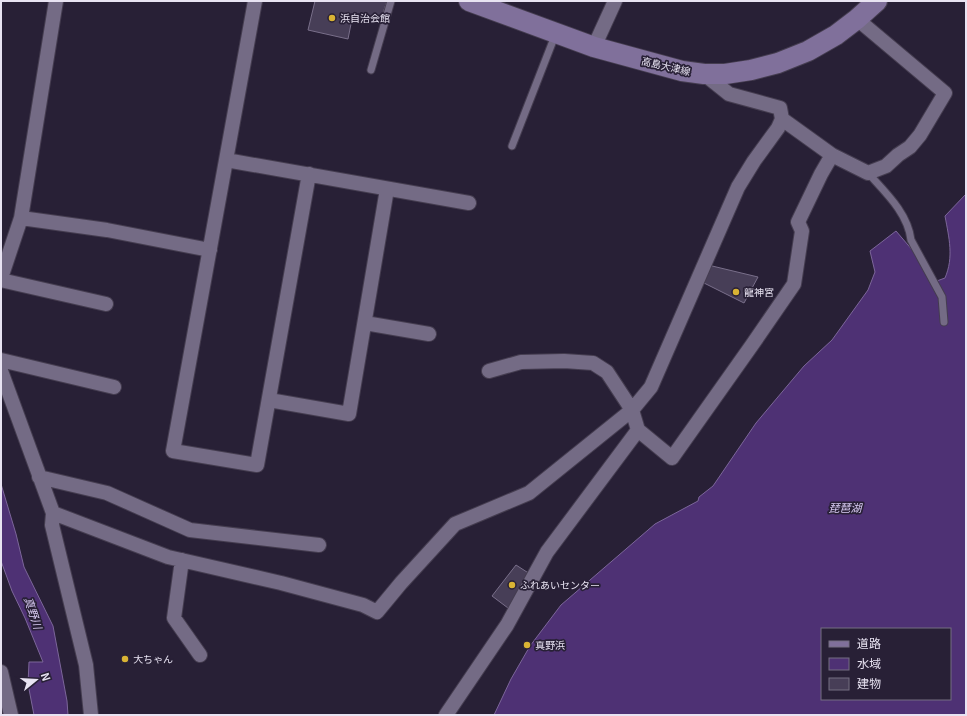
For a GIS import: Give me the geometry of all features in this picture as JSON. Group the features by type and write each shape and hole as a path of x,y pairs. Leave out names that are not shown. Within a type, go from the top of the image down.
{"main road":[{"name":"高島大津線","path":"469,1 594,47 682,71 704,74 725,74 751,70 778,63 808,51 836,35 877,1"}],"street":[{"path":"56,1 21,218 1,279 106,304"},
{"path":"255,1 173,451 257,465 309,174"},
{"path":"594,47 616,1"},
{"path":"782,119 832,155 868,173 886,166 910,147 920,136 945,93 857,19"},
{"path":"53,513 168,557 288,585 363,605 377,612 401,583 456,524 529,493 632,410 651,387 738,187 754,161 778,128 782,119 780,108 729,94 704,74"},
{"path":"489,371 521,362 564,361 593,363 607,372 632,410 638,430 672,458 794,284 802,231 798,222 821,174 832,155"},
{"path":"226,160 469,203"},
{"path":"269,400 349,414 387,189"},
{"path":"21,218 107,230 210,250"},
{"path":"365,322 430,334"},
{"path":"1,360 114,387"},
{"path":"1,371 53,513 52,525 86,665 91,715"},
{"path":"446,715 507,625 547,552 638,430"},
{"path":"39,477 107,493 190,530 320,545"},
{"path":"182,560 174,618 200,655"},
{"path":"1,672 11,715"}],"lane":[{"path":"371,70 390,1"},
{"path":"512,146 556,33"},
{"path":"868,173 901,213 910,233 911,240 942,297 944,322"}],"water":[{"name":"琵琶湖","path":"966,194 966,715 494,715 511,679 530,646 561,605 655,524 698,501 699,497 713,486 756,423 804,366 832,340 868,290 875,272 870,251 896,231 914,252 934,282 945,278 948,270 950,255 945,216"},
{"name":"真野川","path":"1,484 24,567 53,626 67,701 68,715 34,715 28,684 29,662 43,662 12,591 1,561"}],"building":[{"name":"浜自治会館","path":"315,1 387,1 380,22 353,14 348,39 308,30"},
{"name":"龍神宮","path":"708,265 758,277 744,303 700,281"},
{"name":"ふれあいセンター","path":"516,565 530,574 508,608 492,596"}],"place":[{"name":"浜自治会館","path":"332,18"},
{"name":"龍神宮","path":"736,292"},
{"name":"ふれあいセンター","path":"512,585"},
{"name":"真野浜","path":"527,645"},
{"name":"大ちゃん","path":"125,659"}]}
